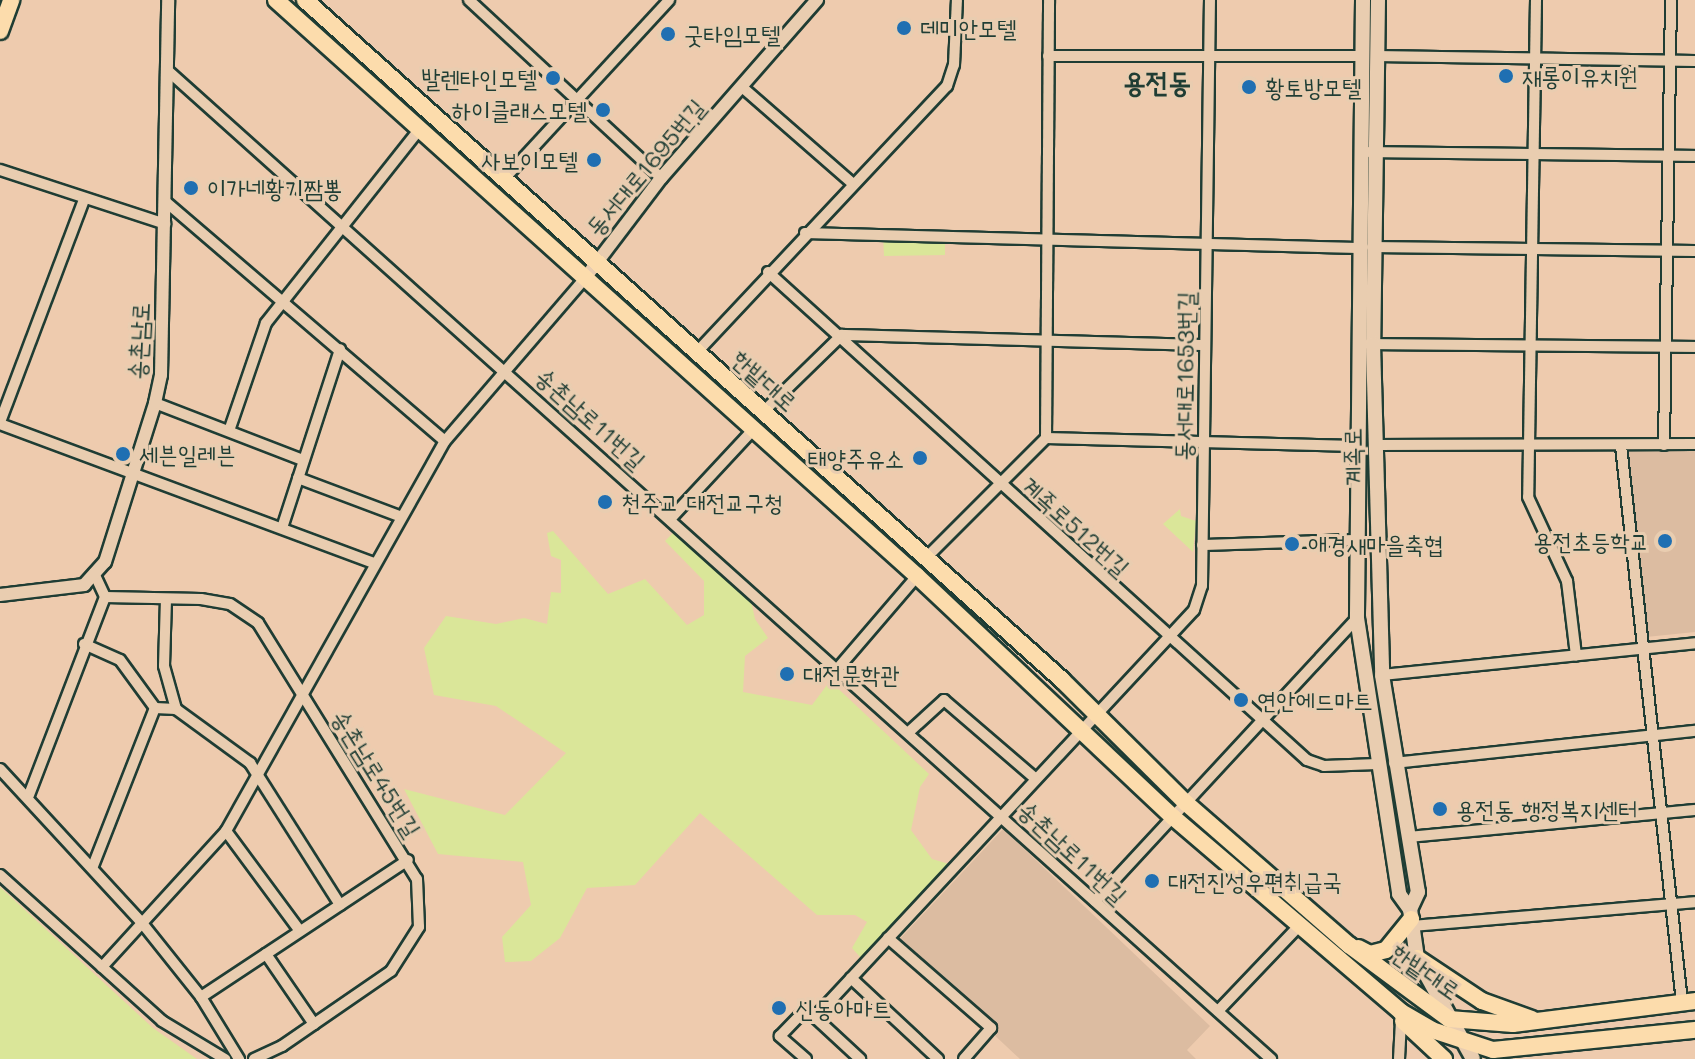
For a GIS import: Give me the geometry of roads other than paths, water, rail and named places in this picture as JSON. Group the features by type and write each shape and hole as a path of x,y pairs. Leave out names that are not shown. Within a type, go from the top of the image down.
{"main road":[{"path":"0,31 11,0"},
{"name":"한밭대로","path":"276,0 752,431 917,576 1173,817 1401,1012 1463,1043 1506,1050 1695,1030"},
{"name":"한밭대로","path":"305,0 598,259 1098,714 1186,803 1349,945 1449,1019 1501,1025 1688,1002"},
{"name":"계족로","path":"1363,0 1370,56"},
{"name":"계족로","path":"1378,0 1370,56 1366,344 1374,445 1382,675 1394,763 1418,892 1411,918"},
{"name":"계족로","path":"1366,344 1356,446 1357,618 1377,764 1399,894 1411,918 1417,958 1473,1059"},
{"path":"1349,945 1370,954 1386,950 1411,918"},
{"path":"1417,958 1482,1001 1537,1021"},
{"path":"1369,985 1400,1019 1444,1059"},
{"path":"1553,1059 1586,1044 1625,1038"}],"street":[{"name":"송촌남로","path":"94,573 105,562 161,375 168,0"},
{"path":"469,0 661,178"},
{"path":"505,178 579,103 669,0"},
{"name":"동서대로1695번길","path":"585,278 661,178 817,0"},
{"path":"697,352 768,272 947,86 954,65 957,0"},
{"path":"1046,438 1049,0"},
{"name":"동서대로1653번길","path":"815,1017 1194,610 1202,586 1210,0"},
{"path":"1536,0 1528,497 1567,581 1576,655"},
{"path":"1664,445 1671,0"},
{"path":"1048,56 1535,56 1695,61"},
{"name":"송촌남로11번길","path":"166,69 340,228 505,368 672,517 1271,1059"},
{"path":"742,87 852,183"},
{"path":"229,431 266,323 420,129"},
{"path":"1368,152 1695,156"},
{"path":"0,170 165,224"},
{"path":"84,200 0,423 373,563"},
{"path":"166,202 445,441"},
{"path":"805,233 1047,242 1695,251"},
{"name":"계족로512번길","path":"768,272 842,335 1265,723 1315,763 1377,764"},
{"path":"102,967 226,831 305,695 399,516 445,441 585,278"},
{"path":"764,411 842,335 1045,343 1205,345"},
{"path":"1366,344 1529,348 1695,347"},
{"path":"282,528 340,349"},
{"path":"155,403 303,460"},
{"path":"672,517 752,431"},
{"path":"926,558 998,481 1046,438 1356,446"},
{"path":"1374,445 1695,444"},
{"path":"1621,446 1672,905 1688,1002"},
{"path":"298,478 399,516"},
{"path":"1202,545 1356,540"},
{"path":"0,595 84,585 94,573 105,597 84,644 29,795"},
{"path":"839,667 917,576"},
{"name":"송촌남로45번길","path":"105,597 230,604 258,623 408,860 421,903 409,950 391,971 314,1024 254,1059"},
{"path":"166,599 164,666 176,709"},
{"path":"1095,901 1265,723 1357,618"},
{"path":"1382,675 1695,643"},
{"path":"84,644 120,660 155,708"},
{"path":"910,731 944,700 1036,779"},
{"path":"155,708 176,709 250,763 340,905"},
{"path":"93,866 155,708"},
{"path":"1394,763 1695,731"},
{"path":"0,769 29,795 142,923 201,997 239,1059"},
{"path":"1408,837 1695,810"},
{"path":"226,831 300,931"},
{"path":"201,997 408,860"},
{"path":"0,875 184,1039 225,1059"},
{"path":"1411,918 1695,902"},
{"path":"1218,1011 1298,927"},
{"path":"888,938 991,1028 964,1059"},
{"path":"266,954 314,1024"},
{"path":"851,978 938,1059"},
{"path":"806,1059 780,1036 806,1009 860,1059"},
{"path":"1399,1059 1404,1037 1400,1019"}],"place":[{"name":"데미안모텔","path":"904,28"},
{"name":"굿타임모텔","path":"668,34"},
{"name":"재롱이유치원","path":"1506,76"},
{"name":"발렌타인모텔","path":"553,78"},
{"name":"황토방모텔","path":"1249,87"},
{"name":"하이클래스모텔","path":"603,110"},
{"name":"사보이모텔","path":"594,160"},
{"name":"이가네황기짬뽕","path":"191,188"},
{"name":"세븐일레븐","path":"123,454"},
{"name":"태양주유소","path":"920,458"},
{"name":"천주교 대전교구청","path":"605,502"},
{"name":"용전초등학교","path":"1665,541"},
{"name":"애경새마을축협","path":"1292,544"},
{"name":"대전문학관","path":"787,674"},
{"name":"연안에드마트","path":"1241,700"},
{"name":"용전동 행정복지센터","path":"1440,809"},
{"name":"대전진성우편취급국","path":"1152,881"},
{"name":"신동아마트","path":"779,1008"}],"district":[{"name":"용전동","path":"1157,81"}]}
